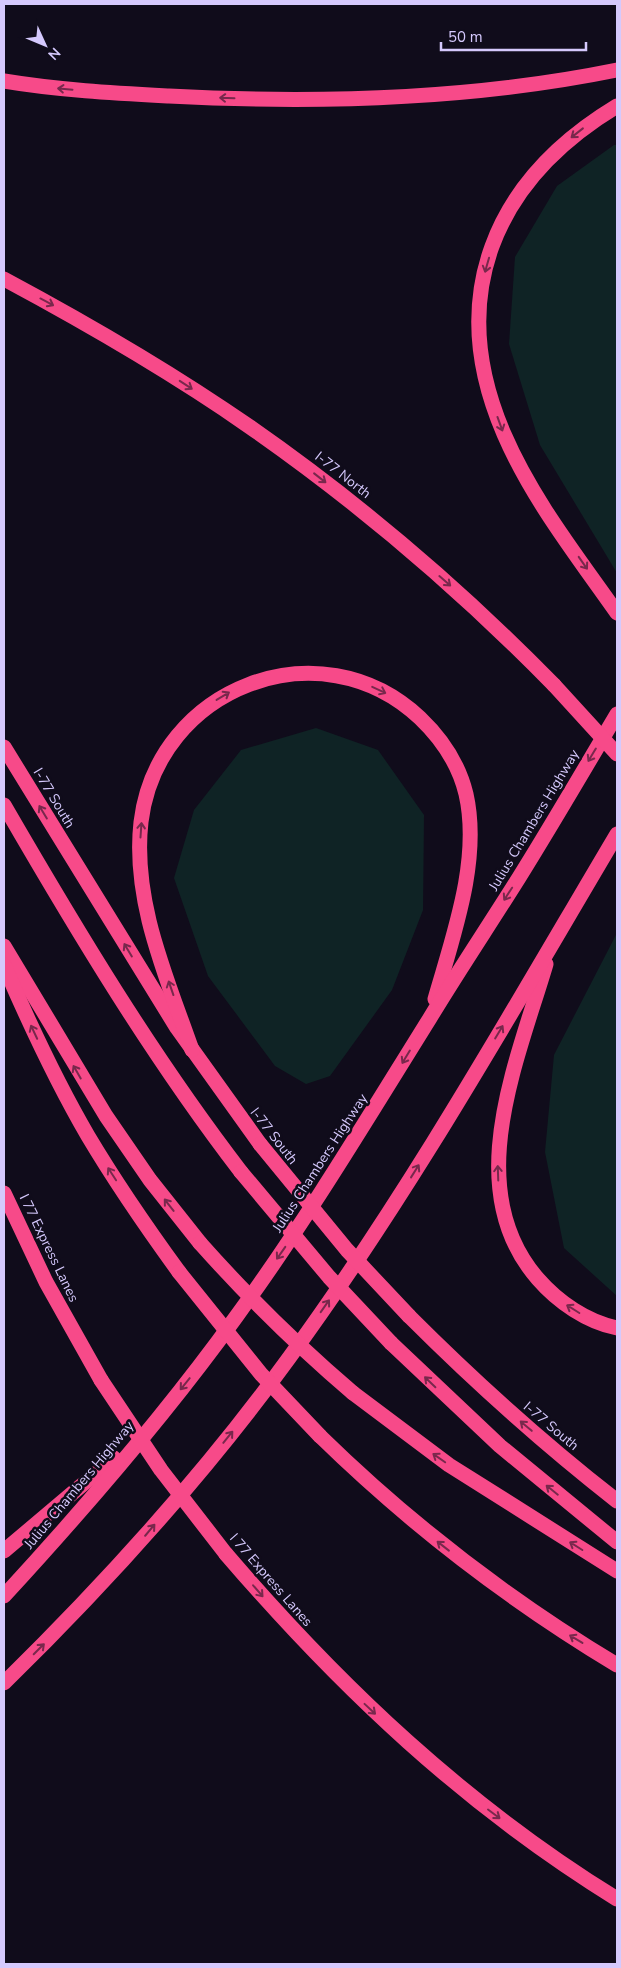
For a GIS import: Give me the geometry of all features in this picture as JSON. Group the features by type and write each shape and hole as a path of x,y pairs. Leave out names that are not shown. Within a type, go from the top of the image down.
{"highway":[{"path":"4,81 33,86 171,96 276,100 334,99 445,94 518,87 617,70"},
{"path":"613,607 546,510 526,477 504,434 495,410 483,362 479,317 482,288 490,253 498,232 518,195 546,161 564,144 617,106"},
{"name":"I-77 North","path":"4,279 159,368 248,426 304,466 414,554 472,604 554,686 617,754"},
{"path":"192,1050 156,944 141,878 139,847 141,821 146,796 156,771 168,749 200,714 216,700 234,690 253,682 274,677 316,674 338,676 358,681 397,699 430,728 442,743 461,776 470,812 469,853 461,906 431,1015"},
{"name":"Julius Chambers Highway","path":"4,1596 43,1554 146,1432 230,1325 285,1246 336,1170 431,1015 521,875 617,714"},
{"name":"I-77 South","path":"4,747 146,980 192,1050 260,1144 348,1250 409,1316 521,1422 617,1501"},
{"path":"4,805 64,908 150,1045 241,1172 329,1277 391,1343 500,1446 617,1542"},
{"path":"4,1683 90,1597 141,1541 244,1418 290,1357 398,1198 617,834"},
{"path":"552,942 502,1121 498,1169 503,1214 509,1233 518,1251 529,1270 543,1285 558,1299 576,1311 594,1321 617,1328"},
{"path":"4,946 84,1082 150,1180 200,1243 283,1331 353,1393 448,1464 617,1571"},
{"path":"4,965 40,1045 88,1134 131,1204 179,1272 261,1374 320,1436 379,1492 468,1565 541,1617 617,1665"},
{"name":"I 77 Express Lanes","path":"4,1193 46,1282 101,1380 161,1470 226,1554 327,1667 402,1738 480,1803 560,1861 617,1899"},
{"path":"4,1551 146,1432"}],"green space":[{"path":"614,145 617,145 617,573 540,445 509,344 515,257 557,186"},
{"path":"316,728 378,750 424,815 423,910 392,990 330,1076 306,1084 275,1066 208,976 174,878 194,810 241,750"},
{"path":"617,933 617,1296 564,1248 545,1152 554,1055"}]}
